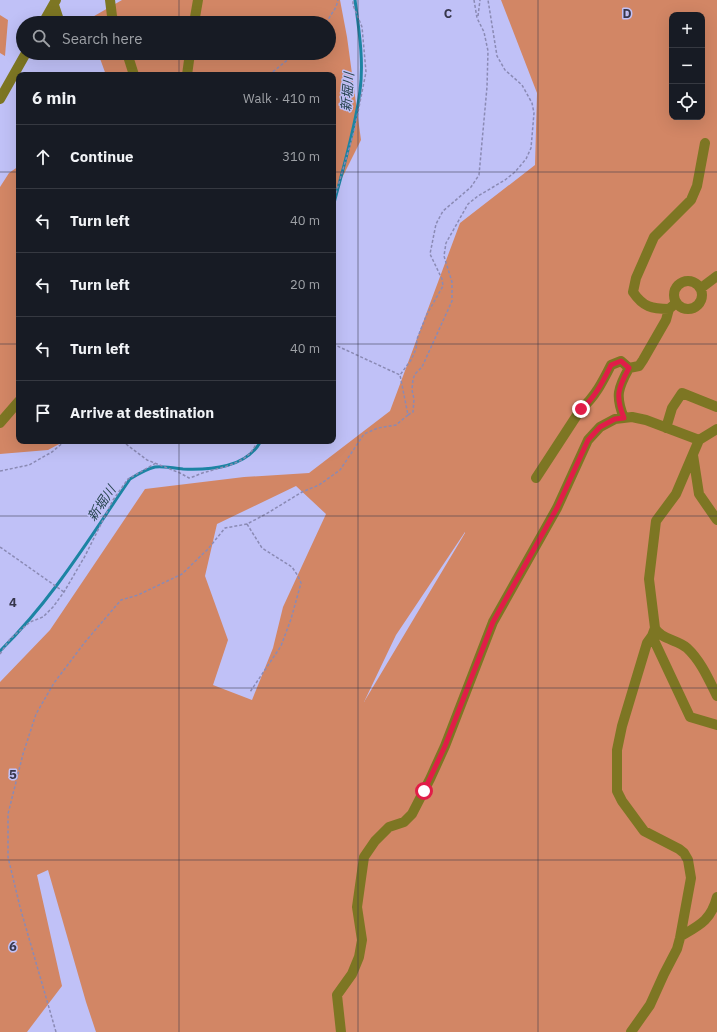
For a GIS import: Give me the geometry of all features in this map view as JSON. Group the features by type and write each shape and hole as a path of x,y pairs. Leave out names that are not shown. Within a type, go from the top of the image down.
{"street":[{"path":"110,0 112,16"},
{"path":"195,16 198,0"},
{"path":"47,16 57,1"},
{"path":"57,1 59,16"},
{"path":"0,99 22,60"},
{"path":"129,60 133,72"},
{"path":"187,72 189,60"},
{"path":"629,368 639,366 643,360 666,320 672,306 674,292 681,283 692,281 697,284 703,293 702,299 696,308 690,310 672,306 656,309 640,302 633,292 636,278 654,237 691,200 697,186 705,143"},
{"path":"701,288 717,276"},
{"path":"536,478 577,414 587,404 603,383 611,365 621,361 629,368"},
{"path":"624,418 618,404 619,394 629,368"},
{"path":"666,428 672,408 682,393 717,407"},
{"path":"0,423 16,404"},
{"path":"340,1032 337,995 352,974 359,957 362,940 357,907 364,857 374,841 389,828 404,822 412,814 445,746 493,622 557,508 588,440 600,427 615,419 632,417 646,420 699,440"},
{"path":"717,429 699,440 676,494 656,521 650,579 654,632 690,717 717,725"},
{"path":"693,455 699,494 717,520"},
{"path":"654,632 656,631 686,647 706,674 717,696"},
{"path":"631,1032 650,1005 677,949 681,936 691,878 688,860 684,853 644,831 622,801 617,790 617,750 622,726 647,643 654,632"},
{"path":"681,936 701,924 714,908 717,897"}],"path":[{"path":"330,16 336,7 338,0"},
{"path":"336,193 354,132 366,72 362,27 353,5 353,0"},
{"path":"408,415 400,375 411,360 416,349 417,339 427,314 443,286 442,279 430,254 436,224 443,211 471,187 479,175 487,87 488,51 484,32 477,18 474,0"},
{"path":"477,18 480,0"},
{"path":"56,1032 20,907 8,857 8,814 23,754 36,714 59,677 85,642 121,600 138,595 182,574 208,549 224,528 247,524 302,492 319,485 340,470 364,434 378,428 396,425 413,412 413,379 415,374 422,367 452,301 452,282 444,256 446,243 468,204 515,172 526,159 531,148 534,113 532,103 522,85 505,70 497,56 488,0"},
{"path":"273,72 287,60"},
{"path":"336,345 400,375"},
{"path":"0,471 29,465 52,452 61,444"},
{"path":"126,444 147,460 189,478 235,464 249,454 255,448 256,444"},
{"path":"0,654 10,639 30,622 43,617 53,607 64,592 85,556 113,500 128,479 156,463"},
{"path":"247,524 262,548 292,567 298,576 300,583 291,619 281,646 250,692"},
{"path":"0,546 64,592"}],"shaded area":[{"path":"122,0 340,0 347,37 361,140 336,190 336,72 105,72 101,60 336,60 336,16 94,16"},
{"path":"501,0 717,0 717,1032 96,1032 48,870 37,875 62,986 27,1032 0,1032 0,682 50,630 145,489 244,477 309,473 390,411 460,223 535,165 537,93","holes":["296,486 326,514 283,607 273,648 252,700 213,685 228,640 205,576 217,524","465,533 364,702 396,635"]},
{"path":"0,15 8,20 5,56 0,53"},
{"path":"16,168 16,444 59,444 48,450 0,454 0,187 9,173"}],"waterway":[{"name":"新堀川","path":"336,196 352,135 360,91 361,57 355,0"},
{"name":"新堀川","path":"0,651 19,631 53,590 85,546 130,479 145,470 155,467 205,469 227,466 246,457 259,444"}],"route":[{"path":"424,791 445,746 493,622 557,508 588,440 600,427 615,419 624,418 618,404 620,387 629,368 621,361 611,365 603,383 587,404 581,409"}]}
